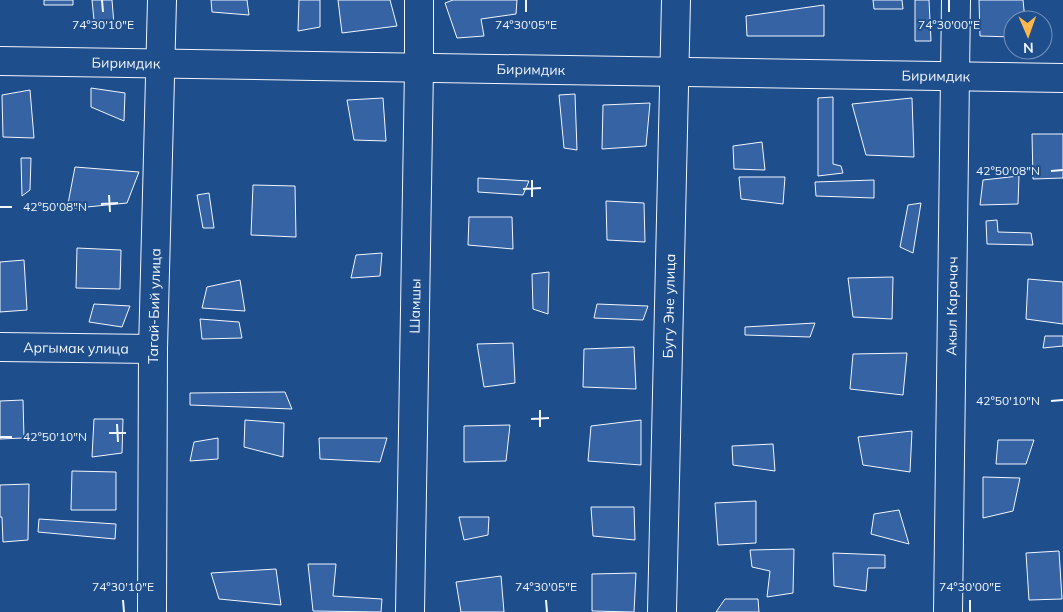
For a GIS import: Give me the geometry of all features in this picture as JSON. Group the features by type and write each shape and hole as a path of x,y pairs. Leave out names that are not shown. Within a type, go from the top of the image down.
{"street":[{"name":"Тагай-Бий улица","path":"152,612 153,349 162,0"},
{"name":"Шамшы","path":"410,612 420,68 419,0"},
{"name":"Бугу Эне улица","path":"662,612 676,0"},
{"name":"Акыл Карачач","path":"948,612 956,0"},
{"name":"Биримдик","path":"0,61 1063,78"},
{"name":"Аргымак улица","path":"0,347 153,349"}],"building":[{"path":"44,0 73,0 73,5 44,5"},
{"path":"92,0 112,0 114,25 94,20"},
{"path":"211,0 247,0 249,15 212,12"},
{"path":"299,0 320,0 320,27 298,31"},
{"path":"338,0 390,0 397,26 342,33"},
{"path":"453,0 517,0 516,14 481,19 484,36 457,38 445,3"},
{"path":"873,0 902,0 903,9 874,9"},
{"path":"915,0 929,0 931,41 915,41"},
{"path":"979,0 1023,0 1024,10 1003,10 1003,37 980,36"},
{"path":"824,5 824,36 747,36 746,16"},
{"path":"91,88 125,93 124,121 91,107"},
{"path":"30,90 34,138 3,137 2,95"},
{"path":"575,94 577,150 564,148 559,95"},
{"path":"833,97 833,164 841,166 843,173 818,176 818,98"},
{"path":"383,98 386,141 354,140 347,100"},
{"path":"912,98 914,157 866,155 852,104"},
{"path":"650,103 646,146 602,149 603,105"},
{"path":"1032,134 1063,134 1063,178 1033,179"},
{"path":"762,142 765,170 734,169 733,146"},
{"path":"21,158 31,158 30,190 22,196"},
{"path":"75,167 139,172 127,203 67,209"},
{"path":"1019,176 1018,204 980,205 983,180"},
{"path":"739,177 785,177 783,204 741,199"},
{"path":"478,178 529,181 523,195 478,192"},
{"path":"874,180 874,198 816,196 815,182"},
{"path":"253,185 295,186 296,237 251,235"},
{"path":"209,193 214,228 203,228 197,195"},
{"path":"606,201 644,203 645,242 607,240"},
{"path":"921,203 913,253 900,247 908,205"},
{"path":"469,217 512,217 513,249 468,245"},
{"path":"997,220 998,232 1031,233 1033,245 987,244 986,221"},
{"path":"77,248 121,250 120,289 76,288"},
{"path":"382,253 380,276 351,278 356,255"},
{"path":"24,260 27,310 0,312 0,262"},
{"path":"549,272 548,314 533,309 532,274"},
{"path":"893,277 892,319 853,317 848,278"},
{"path":"1028,279 1063,282 1063,324 1026,319"},
{"path":"240,280 245,311 202,308 207,287"},
{"path":"94,304 130,306 122,327 89,322"},
{"path":"597,304 648,306 643,320 594,318"},
{"path":"200,319 239,322 242,338 202,339"},
{"path":"815,323 810,337 745,335 745,327"},
{"path":"1045,336 1063,336 1063,346 1043,348"},
{"path":"513,343 515,383 484,387 477,344"},
{"path":"634,347 636,389 583,387 584,349"},
{"path":"907,353 903,395 850,389 853,354"},
{"path":"285,392 292,409 190,405 190,393"},
{"path":"23,400 24,438 0,439 0,401"},
{"path":"94,419 123,419 122,453 92,457"},
{"path":"245,420 284,423 283,457 244,447"},
{"path":"641,420 641,465 588,461 591,426"},
{"path":"510,425 506,461 464,462 464,426"},
{"path":"912,431 910,472 863,465 858,437"},
{"path":"218,438 218,459 190,461 194,442"},
{"path":"319,438 387,438 380,462 320,459"},
{"path":"998,440 1034,440 1026,464 996,464"},
{"path":"773,444 775,471 733,465 732,446"},
{"path":"72,471 116,472 116,510 71,510"},
{"path":"983,477 1020,478 1013,511 983,518"},
{"path":"29,484 28,540 3,542 2,517 0,517 0,485"},
{"path":"756,501 756,543 718,545 715,503"},
{"path":"591,507 634,507 635,540 593,536"},
{"path":"899,510 909,544 871,534 874,514"},
{"path":"459,517 489,517 488,535 464,540"},
{"path":"39,519 116,524 115,539 38,532"},
{"path":"794,549 793,593 767,597 770,571 752,567 750,550"},
{"path":"1059,551 1062,599 1029,600 1026,553"},
{"path":"833,553 885,555 885,568 868,568 866,591 834,586"},
{"path":"308,564 336,564 333,596 382,599 381,612 313,611"},
{"path":"276,569 281,605 219,599 211,573"},
{"path":"636,573 634,612 592,611 592,574"},
{"path":"501,576 504,612 461,612 456,582"},
{"path":"725,599 758,599 759,612 716,612"}]}
